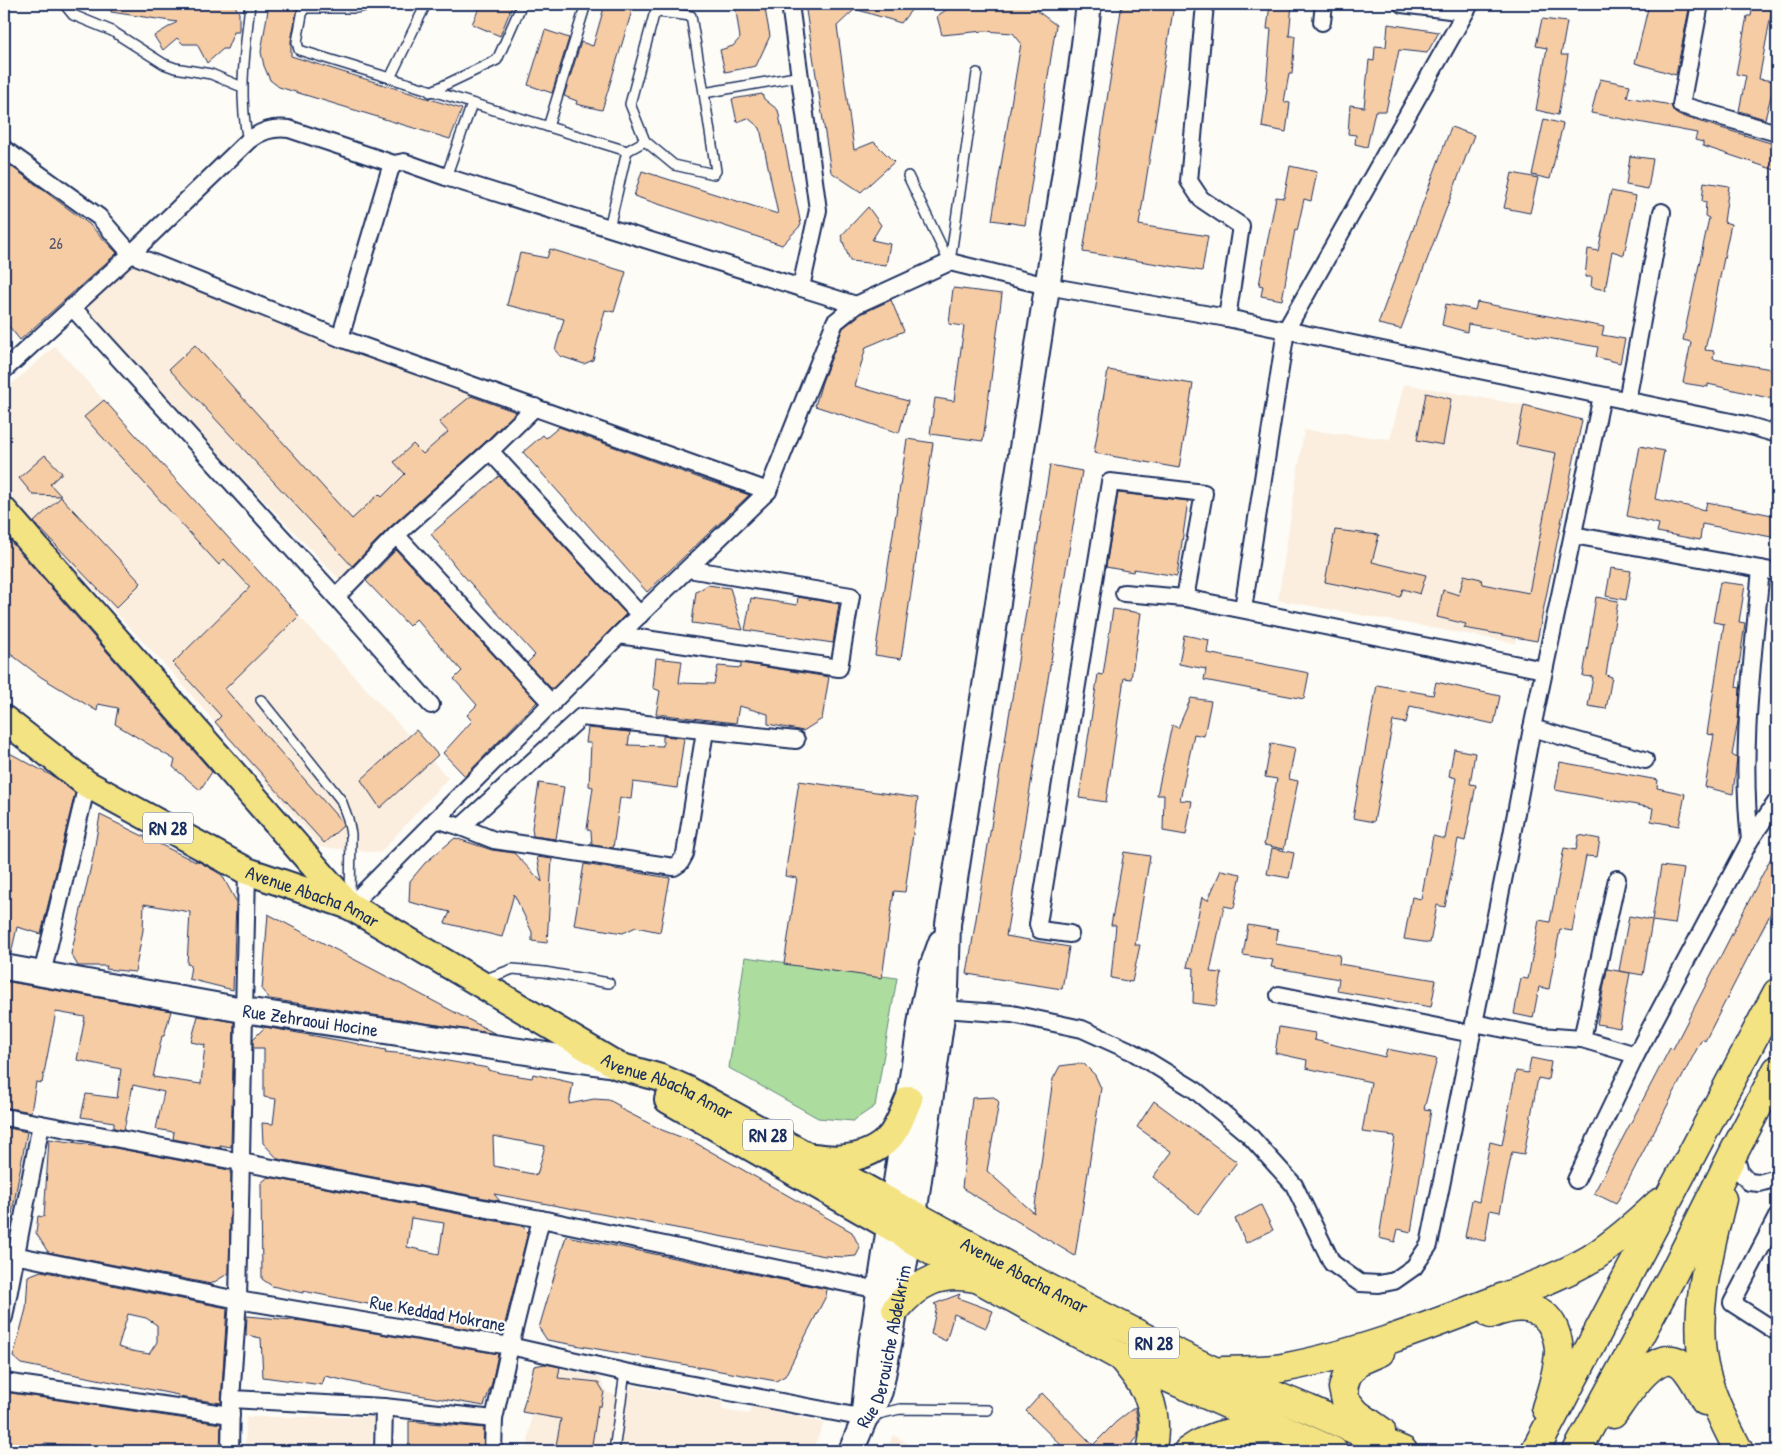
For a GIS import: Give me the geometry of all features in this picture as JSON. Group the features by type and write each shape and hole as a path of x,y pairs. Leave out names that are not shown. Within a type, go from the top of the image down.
{"highway":[{"path":"1534,1451 1777,994"},
{"path":"1577,1451 1673,1274 1777,1070"},
{"path":"1734,1152 1718,1214 1703,1289 1701,1331 1704,1366 1717,1405 1739,1451"},
{"path":"1214,1371 1280,1368 1324,1359 1370,1346 1539,1283 1591,1258 1626,1232 1674,1188"},
{"path":"902,1221 979,1279 1121,1357 1333,1451"},
{"name":"Avenue Abacha Amar","path":"902,1221 1046,1286 1158,1345 1214,1371 1308,1409 1403,1451"},
{"path":"888,1299 906,1297 918,1287 932,1280 948,1276 964,1276 979,1279"},
{"path":"1411,1451 1357,1414 1346,1401 1343,1388 1347,1374 1357,1362 1384,1350 1508,1308 1523,1307 1538,1310 1551,1323 1557,1336 1559,1351 1554,1382 1534,1451"},
{"path":"1121,1357 1146,1390 1151,1404 1154,1425 1151,1451"},
{"path":"1585,1451 1642,1375 1651,1366 1666,1361 1680,1363 1687,1369 1729,1451"},
{"path":"1188,1451 1207,1439 1226,1433 1254,1429 1286,1429"}],"main road":[{"path":"806,1156 832,1160 852,1158 872,1151 888,1139 897,1126 909,1099 933,1010 948,966 948,924 1081,69 1089,4"},
{"path":"4,512 350,906"},
{"name":"Avenue Abacha Amar","path":"4,719 87,784 247,871 350,906 618,1066 661,1078 686,1089 806,1156 902,1221"},
{"name":"Rue Zehraoui Hocine","path":"4,967 243,1010 618,1066"},
{"path":"902,1221 933,1010"},
{"path":"618,1066 666,1099 902,1221"},
{"path":"902,1221 909,1099"},
{"name":"Rue Derouiche Abdelkrim","path":"851,1451 865,1418 873,1408 880,1391 888,1299 902,1221"}],"street":[{"path":"790,4 818,210 801,287"},
{"path":"1205,4 1189,180 1201,199 1241,226 1227,318"},
{"path":"1322,22 1324,4"},
{"path":"1243,609 1286,330 1467,8 1402,4"},
{"path":"1700,4 1681,105 1777,133"},
{"path":"4,370 131,254 248,142 262,132 271,129 289,129 394,164 404,162 446,177 856,305"},
{"path":"4,149 99,217 131,254 340,338 768,491"},
{"path":"340,338 390,170 394,164"},
{"path":"1628,401 1662,212"},
{"path":"350,906 619,635 768,491 835,322 856,305 950,262 1047,286 1227,318 1746,425 1777,434"},
{"path":"72,307 431,705"},
{"path":"933,1010 1012,1014 1082,1030 1133,1052 1195,1090 1249,1135 1294,1186 1332,1263 1360,1283 1379,1284 1394,1280 1414,1267 1429,1245 1532,728 1602,396"},
{"path":"336,598 396,535 490,451 535,407"},
{"path":"490,451 640,615"},
{"path":"1070,934 1040,930 1038,924 1110,482 1204,493 1185,598"},
{"path":"1572,534 1769,570 1749,712 1746,781 1750,840"},
{"path":"396,535 552,704"},
{"path":"619,635 839,668 851,596 688,569"},
{"path":"1124,593 1185,598 1544,670"},
{"path":"462,826 581,717 796,740"},
{"path":"1532,728 1645,760"},
{"path":"436,819 462,826 494,840 674,867 680,863 685,854 705,731"},
{"path":"42,974 87,784"},
{"path":"1576,1180 1636,1056 1750,840 1777,801"},
{"path":"230,1451 238,1300 247,871"},
{"path":"1582,1039 1617,879"},
{"path":"1279,995 1473,1028 1582,1039 1636,1056"},
{"path":"4,1117 541,1220 888,1299"},
{"path":"4,1317 10,1255 41,1124"},
{"path":"1734,1152 1740,1172 1749,1182 1759,1183 1777,1178"},
{"path":"1777,1217 1732,1303 1777,1332"},
{"path":"493,1451 494,1419 541,1220"},
{"name":"Rue Keddad Mokrane","path":"10,1255 238,1300 510,1346 625,1372 865,1418"},
{"path":"4,1382 231,1407 384,1407 494,1419"},
{"path":"383,1451 384,1407"}],"lane":[{"path":"64,4 73,15 112,31 164,64 175,68 211,74 242,87"},
{"path":"248,142 242,106 242,87 250,4"},
{"path":"374,4 356,8 304,6 297,42 299,50 430,92 627,151 645,141"},
{"path":"390,78 426,4"},
{"path":"430,92 497,60 522,4"},
{"path":"548,127 586,4"},
{"path":"658,12 691,16 716,171 714,174 674,165 645,141 630,104 654,15 658,12"},
{"path":"950,262 977,73"},
{"path":"704,93 801,76"},
{"path":"446,177 472,104"},
{"path":"609,228 627,151"},
{"path":"908,176 950,262"},
{"path":"261,700 341,800 351,834 350,906"},
{"path":"478,982 513,968 609,983"},
{"path":"614,1451 625,1372"},
{"path":"865,1418 886,1411 900,1410 988,1410"}],"shaded area":[{"path":"132,260 525,409 341,581 80,308"},
{"path":"55,346 448,778 380,853 320,847 177,678 4,493 4,391"},
{"path":"1404,384 1561,412 1576,430 1515,643 1278,600 1304,430 1390,439"},
{"path":"539,1363 600,1378 607,1393 627,1396 631,1385 722,1402 722,1410 749,1414 752,1406 824,1423 812,1451 527,1451"},
{"path":"246,1417 373,1417 371,1451 245,1451"},
{"path":"893,1435 921,1451 886,1451"}],"green space":[{"path":"745,957 897,978 875,1106 853,1121 818,1118 729,1068"}],"building":[{"path":"111,4 234,4 239,13 239,32 234,32 227,49 223,49 207,63 197,44 183,44 177,38 163,50 154,36 177,22 111,12"},
{"path":"269,4 298,4 291,41 291,56 462,109 450,139 279,87 270,80 261,52"},
{"path":"481,4 513,4 500,36 472,24"},
{"path":"605,4 634,4 602,110 576,104 577,101 564,96 581,42 593,46"},
{"path":"735,4 764,4 770,36 756,66 725,72 720,50 733,46 740,38"},
{"path":"805,4 916,4 901,23 855,9 837,26 854,150 874,142 894,162 861,192 831,172"},
{"path":"955,4 1028,4 1056,25 1025,225 992,220 1021,43 1013,33 984,31 942,35 937,16"},
{"path":"1122,4 1174,4 1139,225 1208,236 1202,271 1083,252"},
{"path":"1270,4 1292,4 1289,36 1295,36 1292,74 1289,74 1284,102 1290,103 1286,132 1262,127 1271,29 1267,29"},
{"path":"1649,4 1690,4 1676,75 1635,63"},
{"path":"1753,4 1773,4 1759,79 1775,81 1765,119 1739,111 1746,76 1736,74 1747,16 1751,16"},
{"path":"1542,19 1567,22 1561,55 1568,55 1558,115 1536,110 1547,48 1536,46"},
{"path":"1388,24 1439,32 1427,53 1399,50 1386,111 1375,111 1367,147 1355,144 1356,135 1348,134 1350,105 1364,107 1369,60 1374,61 1375,46 1386,47"},
{"path":"545,30 569,38 552,93 528,85"},
{"path":"1600,79 1630,85 1627,97 1671,105 1674,112 1678,115 1777,145 1775,170 1703,146 1703,142 1695,140 1697,133 1591,113"},
{"path":"762,94 764,99 778,110 801,225 782,245 634,196 642,171 778,214 760,128 748,118 737,122 732,99"},
{"path":"1544,119 1563,124 1550,179 1532,175"},
{"path":"1451,127 1474,135 1401,329 1378,324"},
{"path":"1630,156 1653,159 1648,189 1626,185"},
{"path":"4,161 89,224 117,253 20,340 4,320"},
{"path":"1290,166 1317,172 1311,201 1304,199 1297,231 1295,230 1282,300 1261,296 1263,286 1259,285 1276,197 1284,198"},
{"path":"1512,173 1538,178 1530,213 1504,208"},
{"path":"1704,182 1729,186 1724,222 1731,224 1705,350 1714,351 1713,359 1777,370 1777,400 1708,384 1708,387 1683,383 1691,342 1683,340 1709,218 1705,216 1706,202 1702,201"},
{"path":"1611,191 1636,196 1624,255 1612,251 1605,290 1591,287 1592,277 1585,277 1588,249 1598,251"},
{"path":"868,207 881,225 872,240 890,244 886,265 850,261 841,236"},
{"path":"550,249 626,272 614,312 605,310 593,360 584,364 560,356 555,350 564,319 507,305 520,253 547,258"},
{"path":"953,288 1002,294 983,441 930,434 935,398 954,401 964,326 949,324"},
{"path":"891,300 904,331 866,347 855,386 908,401 899,433 815,406 822,382 843,328 861,314"},
{"path":"1477,302 1604,327 1602,335 1625,339 1620,363 1596,357 1598,347 1468,324 1467,332 1442,325 1446,304 1475,310"},
{"path":"195,345 352,519 379,494 382,497 405,474 394,462 413,444 423,454 448,432 439,422 471,396 516,412 389,528 352,566 169,369"},
{"path":"1108,370 1193,384 1179,468 1094,453"},
{"path":"1426,393 1451,399 1443,445 1417,440"},
{"path":"104,400 299,616 225,689 342,822 343,826 324,843 215,722 221,716 173,663 250,587 224,559 219,565 84,417"},
{"path":"1524,405 1582,420 1537,641 1464,628 1466,624 1437,617 1443,590 1459,595 1464,575 1481,579 1482,584 1529,593 1556,453 1516,445"},
{"path":"559,427 749,495 647,592 523,452 543,435 546,438"},
{"path":"907,439 933,443 901,659 875,655"},
{"path":"1640,446 1664,451 1655,499 1705,510 1707,502 1777,516 1777,538 1702,524 1700,540 1657,532 1659,524 1627,516"},
{"path":"45,455 62,473 50,484 61,496 33,495 19,478"},
{"path":"1050,465 1082,471 1006,936 1069,947 1062,989 967,974"},
{"path":"499,476 626,614 553,688 527,663 535,655 455,566 431,534"},
{"path":"1118,493 1188,501 1177,576 1134,569 1133,572 1106,567"},
{"path":"61,497 141,583 116,608 34,522"},
{"path":"1335,530 1379,535 1372,562 1426,575 1420,594 1403,589 1400,597 1325,582"},
{"path":"4,534 212,772 200,790 173,767 175,760 115,724 118,708 98,704 97,711 41,677 4,649"},
{"path":"396,550 537,702 465,776 443,753 472,721 467,715 477,705 454,679 462,671 416,619 409,626 366,581"},
{"path":"1611,568 1631,571 1626,600 1606,596"},
{"path":"1720,582 1745,585 1739,622 1745,623 1736,687 1740,688 1738,721 1732,755 1737,758 1733,794 1705,787 1714,735 1707,734 1724,624 1713,622"},
{"path":"708,585 730,588 743,630 692,623 696,592"},
{"path":"798,597 839,604 833,643 745,630 751,598 797,605"},
{"path":"1596,597 1618,601 1606,675 1612,677 1606,709 1588,706 1593,677 1583,676"},
{"path":"1113,609 1141,613 1131,679 1124,678 1106,802 1079,798 1098,674 1103,675"},
{"path":"1184,635 1209,640 1207,653 1309,673 1304,699 1204,680 1206,669 1179,664"},
{"path":"656,658 682,661 679,683 714,684 718,666 741,668 741,663 829,677 822,719 803,731 768,724 768,714 739,706 736,723 656,714 660,691 653,688"},
{"path":"1436,682 1500,696 1494,724 1410,706 1406,723 1393,721 1374,822 1353,818 1377,685 1433,695"},
{"path":"1191,698 1211,701 1204,736 1194,734 1180,800 1192,801 1186,835 1163,831 1164,795 1157,795 1172,725 1178,728"},
{"path":"588,728 630,732 628,745 663,746 663,736 684,738 677,788 633,782 631,799 620,798 613,848 592,845 591,831 587,829 593,787 589,786 591,743 586,743"},
{"path":"416,730 438,755 380,808 361,780"},
{"path":"1271,743 1295,748 1289,779 1298,781 1284,849 1264,845 1277,779 1265,777"},
{"path":"1454,749 1475,753 1470,784 1476,785 1465,841 1458,839 1445,907 1437,905 1430,943 1404,939 1412,897 1421,899 1433,836 1445,839 1456,778 1449,776"},
{"path":"4,750 56,778 75,793 41,934 17,927 11,954 4,954"},
{"path":"1560,762 1658,780 1657,788 1685,794 1679,826 1651,821 1653,808 1555,790"},
{"path":"799,781 918,798 905,892 894,891 882,978 784,964 797,878 785,876"},
{"path":"539,783 564,787 556,839 533,836 532,828"},
{"path":"100,815 196,862 196,860 222,875 236,901 233,990 189,979 191,965 187,964 190,912 144,904 143,930 135,972 106,969 107,966 78,966 71,954 93,857"},
{"path":"1579,835 1600,839 1597,857 1586,856 1572,931 1560,929 1549,989 1539,987 1533,1018 1514,1014 1521,978 1528,979 1539,920 1550,922 1564,848 1576,850"},
{"path":"455,838 492,850 514,853 542,882 537,857 552,859 547,943 532,941 532,932 514,894 502,937 445,923 450,912 409,902 410,881 425,863"},
{"path":"1777,846 1777,901 1705,1041 1702,1039 1616,1204 1594,1193 1670,1048 1673,1049"},
{"path":"1272,848 1294,853 1289,878 1267,874"},
{"path":"1124,852 1150,856 1135,945 1140,945 1132,982 1111,978 1116,925 1111,925"},
{"path":"584,864 670,878 660,932 636,927 623,933 574,925"},
{"path":"1661,866 1684,869 1675,924 1652,921 1643,975 1619,971 1629,916 1652,920"},
{"path":"1221,870 1241,874 1234,908 1224,906 1210,972 1222,973 1216,1006 1193,1003 1194,968 1187,967 1202,897 1208,900"},
{"path":"268,914 496,1034 270,999 262,990"},
{"path":"1248,925 1278,930 1276,944 1340,955 1339,964 1436,980 1431,1007 1337,991 1339,979 1271,967 1273,960 1243,955"},
{"path":"1607,969 1630,973 1620,1028 1597,1024"},
{"path":"4,981 171,1011 164,1036 162,1036 153,1077 201,1084 205,1045 191,1042 198,1016 234,1022 231,1147 220,1145 221,1148 173,1139 174,1132 156,1129 164,1092 133,1085 124,1130 114,1128 114,1122 81,1117 86,1094 117,1098 121,1069 77,1060 85,1017 56,1012 42,1083 36,1082 31,1112 4,1107"},
{"path":"265,1027 359,1044 386,1050 385,1052 488,1068 488,1070 500,1073 532,1078 533,1074 573,1083 569,1104 594,1099 609,1100 620,1106 619,1108 662,1130 694,1142 852,1232 860,1248 856,1256 825,1256 494,1194 500,1201 278,1159 263,1143 262,1123 273,1124 276,1099 264,1097 264,1048 253,1048 253,1039","holes":["493,1136 545,1146 537,1175 494,1166"]},
{"path":"1279,1027 1315,1033 1314,1040 1385,1057 1387,1049 1437,1059 1424,1109 1431,1110 1411,1232 1398,1229 1395,1242 1379,1238 1395,1136 1362,1132 1371,1082 1306,1068 1307,1060 1275,1053"},
{"path":"1531,1058 1551,1062 1548,1080 1538,1078 1524,1154 1512,1152 1500,1212 1490,1210 1485,1241 1465,1237 1472,1200 1479,1202 1490,1142 1502,1145 1516,1071 1528,1073"},
{"path":"1084,1064 1095,1075 1101,1088 1075,1256 962,1188 972,1098 994,1097 999,1102 987,1171 1034,1213 1053,1079 1060,1066"},
{"path":"1154,1101 1237,1162 1198,1214 1153,1177 1172,1152 1137,1127"},
{"path":"4,1127 27,1132 10,1225 4,1224"},
{"path":"49,1139 115,1148 229,1170 231,1175 229,1273 211,1284 48,1252 36,1233 38,1216 44,1217"},
{"path":"268,1177 522,1226 528,1232 502,1335 427,1322 428,1316 272,1286 262,1279 261,1183","holes":["411,1218 444,1223 439,1254 407,1247"]},
{"path":"1261,1205 1273,1230 1246,1243 1235,1219"},
{"path":"566,1236 827,1289 826,1296 785,1376 776,1381 547,1340 539,1328"},
{"path":"41,1271 227,1308 221,1403 178,1397 178,1395 21,1364 13,1357 26,1309 28,1276","holes":["128,1314 146,1318 157,1325 157,1342 149,1354 118,1347"]},
{"path":"960,1294 958,1298 993,1311 986,1328 954,1314 946,1341 931,1334 937,1306 934,1304"},
{"path":"247,1316 303,1321 498,1354 492,1383 484,1406 383,1389 325,1376 322,1385 263,1377 261,1338 246,1335"},
{"path":"545,1364 560,1367 558,1378 598,1382 604,1392 601,1406 598,1406 591,1451 555,1451 561,1419 522,1412 534,1366"},
{"path":"4,1392 221,1424 220,1451 115,1451 96,1450 96,1446 43,1444 42,1451 4,1451"},
{"path":"1042,1393 1093,1445 1116,1422 1135,1407 1138,1421 1138,1437 1125,1451 1067,1451 1026,1411"},
{"path":"409,1421 484,1428 483,1451 409,1451"}]}
